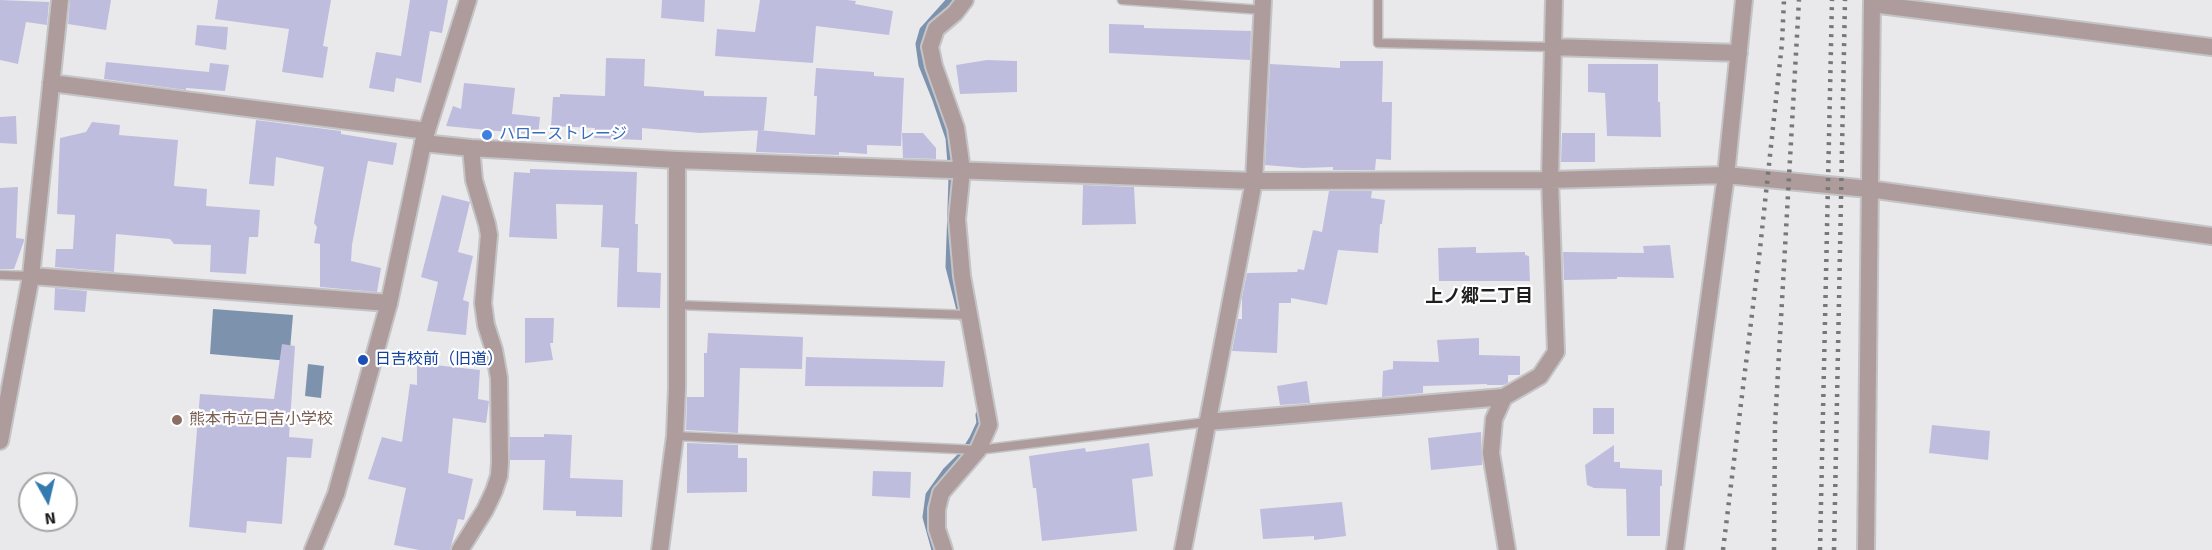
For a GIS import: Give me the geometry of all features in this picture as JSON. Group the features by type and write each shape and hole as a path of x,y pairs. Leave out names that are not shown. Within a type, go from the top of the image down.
{"street":[{"path":"0,441 31,276 60,0"},
{"path":"314,550 336,494 389,303 425,137 468,0"},
{"path":"944,550 938,529 937,509 941,493 978,450 989,425 962,276 957,219 962,170 956,128 934,66 930,47 936,29 955,13 965,0"},
{"path":"1207,422 1504,397 1540,376 1556,352 1550,180 1554,0"},
{"path":"1675,550 1726,175 1744,0"},
{"path":"1866,550 1872,2 2212,47"},
{"path":"1183,550 1254,181 1262,5"},
{"path":"1553,47 1739,53"},
{"path":"51,83 425,137 471,148 677,160 1254,181 1550,180 1726,175 1869,189 2212,236"},
{"path":"460,550 494,491 499,476 500,462 499,378 483,303 489,235 474,180 471,148"},
{"path":"660,550 675,436 677,160"},
{"path":"31,276 389,303"},
{"path":"1504,397 1494,419 1491,453 1507,550"}],"lane":[{"path":"1122,0 1262,5"},
{"path":"1378,0 1378,43 1553,47"},
{"path":"0,275 31,276"},
{"path":"676,305 969,315"},
{"path":"675,436 978,450 1207,422"}],"water":[{"path":"213,309 293,315 289,361 210,354"},
{"path":"308,364 324,366 321,398 305,396"}],"building":[{"path":"0,0 49,2 47,25 26,22 18,64 0,60"},
{"path":"70,0 111,0 106,30 68,24"},
{"path":"218,0 331,0 323,46 328,47 323,78 282,72 289,29 215,19"},
{"path":"410,0 448,0 442,33 430,31 421,83 396,78 394,92 369,88 376,52 401,56"},
{"path":"662,0 705,0 704,22 661,18"},
{"path":"760,0 846,0 856,1 855,4 893,11 889,35 816,26 813,63 715,56 717,29 755,32"},
{"path":"1109,24 1144,25 1144,28 1251,31 1250,60 1109,53"},
{"path":"197,25 228,27 226,50 195,45"},
{"path":"606,58 645,59 644,86 704,91 704,96 767,97 764,130 700,133 642,128 642,140 594,138 595,128 551,126 553,97 560,97 560,94 605,96"},
{"path":"987,60 1017,61 1017,92 960,94 956,65"},
{"path":"1340,61 1383,61 1382,102 1392,102 1391,160 1376,159 1375,170 1333,170 1333,167 1302,168 1265,165 1270,64 1340,68"},
{"path":"106,62 209,72 210,63 229,65 225,91 186,88 186,90 104,79"},
{"path":"1588,64 1658,64 1661,137 1607,136 1605,93 1588,92"},
{"path":"816,68 874,72 874,76 904,78 901,146 867,145 867,154 756,152 758,130 815,135"},
{"path":"464,83 515,88 512,114 540,117 538,135 446,126 453,106 461,109"},
{"path":"16,116 17,144 0,143 0,117"},
{"path":"256,120 341,131 341,134 397,143 393,165 368,161 352,245 351,261 381,268 377,292 320,287 320,244 314,243 317,227 314,223 324,167 276,157 274,186 249,184"},
{"path":"92,122 120,125 119,135 178,140 174,186 207,189 206,206 260,210 258,237 249,237 246,274 210,272 211,245 174,244 170,239 116,234 114,272 55,267 56,249 73,249 75,215 57,214 60,138 86,132"},
{"path":"902,133 923,133 936,148 936,159 903,158"},
{"path":"1562,133 1595,133 1595,162 1561,162"},
{"path":"530,169 637,172 635,224 638,224 637,272 661,273 660,308 617,307 619,248 601,247 603,205 556,204 557,239 509,237 514,172 530,173"},
{"path":"1083,185 1134,187 1136,224 1082,225"},
{"path":"18,187 16,238 24,239 24,241 14,269 0,269 0,188"},
{"path":"1329,191 1372,191 1371,198 1385,200 1382,224 1380,224 1378,253 1338,250 1327,305 1291,298 1291,303 1279,303 1277,353 1232,351 1238,319 1242,319 1242,297 1247,273 1304,270 1313,230 1322,232"},
{"path":"442,195 470,202 458,252 473,256 463,300 469,302 466,335 427,331 438,282 421,277"},
{"path":"1670,245 1674,278 1617,277 1617,279 1564,280 1563,252 1644,253 1643,246"},
{"path":"1476,247 1476,253 1525,252 1525,255 1529,256 1530,281 1439,281 1438,248"},
{"path":"55,288 87,291 85,312 54,310"},
{"path":"525,318 554,318 553,343 550,343 553,360 525,363"},
{"path":"708,333 803,337 802,369 740,368 738,433 686,430 687,397 704,397 704,353 707,353"},
{"path":"1479,338 1479,355 1520,356 1520,375 1508,375 1508,383 1503,385 1423,386 1423,393 1382,397 1383,371 1393,369 1393,361 1439,362 1437,340"},
{"path":"282,344 295,346 289,437 313,439 311,458 287,457 282,524 247,521 246,533 189,527 200,394 274,399"},
{"path":"806,357 945,361 943,387 805,386"},
{"path":"417,363 480,370 478,399 489,401 486,423 453,418 448,473 473,479 464,520 458,519 450,550 419,550 394,545 406,488 368,479 382,437 402,442 410,384 417,385"},
{"path":"1307,381 1310,403 1280,405 1277,386"},
{"path":"1593,408 1614,408 1614,434 1593,434"},
{"path":"1932,425 1990,431 1988,460 1929,453"},
{"path":"1481,432 1482,465 1431,470 1428,438"},
{"path":"544,434 572,435 570,478 623,480 622,517 576,516 576,511 543,510 545,460 510,460 510,437 544,437"},
{"path":"687,443 738,445 738,458 747,458 747,492 687,493"},
{"path":"1149,443 1153,476 1132,479 1137,531 1042,541 1036,488 1033,488 1029,456 1085,448 1086,452"},
{"path":"1614,445 1614,462 1620,462 1620,468 1662,470 1660,536 1627,536 1626,489 1594,488 1587,485 1585,465"},
{"path":"873,471 911,472 910,498 872,496"},
{"path":"1342,502 1346,536 1314,540 1314,536 1263,539 1260,509"}],"waterway":[{"path":"950,0 923,30 919,44 922,65 949,138 952,178 949,267 962,318"},
{"path":"935,550 926,517 929,495 946,471 963,454 980,423 979,415"}],"railway":[{"path":"1723,550 1760,249 1782,43 1784,0"},
{"path":"1774,550 1775,425 1799,0"},
{"path":"1820,550 1832,0"},
{"path":"1834,550 1845,0"}],"place":[{"name":"ハローストレージ","path":"487,135"},
{"name":"日吉校前（旧道）","path":"363,360"},
{"name":"熊本市立日吉小学校","path":"177,420"}],"district":[{"name":"上ノ郷二丁目","path":"1479,297"}]}
